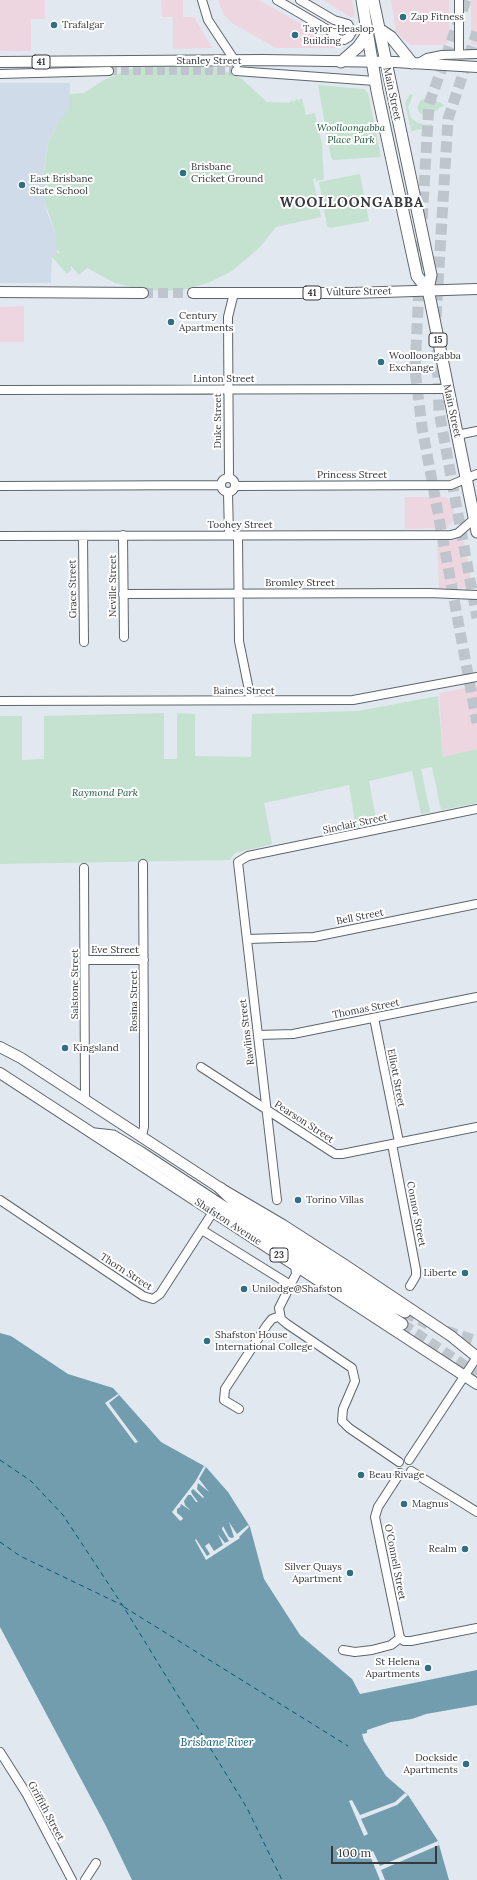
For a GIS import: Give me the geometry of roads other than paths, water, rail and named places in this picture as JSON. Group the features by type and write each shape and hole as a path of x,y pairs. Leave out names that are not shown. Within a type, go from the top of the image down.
{"highway":[{"name":"15","path":"362,0 372,62"},
{"name":"15","path":"373,0 385,62"},
{"path":"379,29 390,37 415,64"},
{"path":"341,62 358,47 368,33"},
{"name":"Main Street","path":"372,62 417,276 428,290"},
{"name":"Main Street","path":"385,62 431,276 428,290 477,532"},
{"path":"95,1134 113,1136 140,1152 402,1324"},
{"path":"220,1188 242,1209 375,1296 405,1312"}],"main road":[{"name":"Stanley Street","path":"0,62 235,60 385,62 477,66"},
{"name":"Vulture Street","path":"193,293 352,293 477,289"},
{"path":"1,293 143,293"},
{"path":"0,1047 142,1136 220,1188 283,1225 400,1301 451,1336 477,1357"},
{"name":"Shafston Avenue","path":"0,1073 477,1384"}],"street":[{"path":"202,0 208,20 235,60"},
{"path":"276,0 330,31 338,39 344,40 349,37 352,32 348,24 334,20 300,0"},
{"path":"459,0 459,54"},
{"name":"Stanley Street","path":"415,64 433,56 477,54"},
{"name":"Stanley Street","path":"235,60 239,71 375,82"},
{"path":"0,74 109,71"},
{"name":"Duke Street","path":"229,478 228,317 234,293"},
{"name":"Linton Street","path":"0,390 448,389"},
{"path":"457,435 477,431"},
{"name":"Princess Street","path":"236,486 451,485 477,474"},
{"path":"221,485 222,481 229,478 235,481 236,486 234,490 228,493"},
{"path":"0,486 221,485"},
{"path":"221,485 224,491 228,493"},
{"path":"228,493 228,535"},
{"name":"Toohey Street","path":"0,536 451,535 458,533 474,519"},
{"name":"Neville Street","path":"123,535 124,637"},
{"name":"Grace Street","path":"83,536 84,642"},
{"path":"238,536 240,648 251,700"},
{"name":"Bromley Street","path":"123,594 429,593 477,595"},
{"name":"Baines Street","path":"0,702 358,700 477,677"},
{"name":"Sinclair Street","path":"238,862 248,856 477,809"},
{"name":"Rawlins Street","path":"238,862 277,1200"},
{"name":"Rosina Street","path":"142,864 144,960 144,1128 142,1136"},
{"name":"Salstone Street","path":"84,868 85,1100"},
{"name":"Bell Street","path":"246,939 314,937 477,904"},
{"name":"Eve Street","path":"85,960 144,960"},
{"name":"Thomas Street","path":"258,1035 293,1034 477,997"},
{"name":"Elliott Street","path":"374,1018 395,1143"},
{"name":"Pearson Street","path":"200,1067 336,1154 477,1127"},
{"name":"Connor Street","path":"395,1143 416,1270 416,1276 410,1286"},
{"name":"Thorn Street","path":"0,1200 143,1296 153,1300 160,1294 213,1212"},
{"name":"Shafston Avenue","path":"202,1230 292,1286"},
{"path":"295,1265 296,1274 292,1286 280,1306 280,1316 286,1324 352,1368 355,1381 343,1409 342,1421 349,1428 398,1462"},
{"path":"239,1410 224,1400 225,1389 267,1325 272,1319 280,1316"},
{"path":"409,1460 477,1357"},
{"path":"403,1459 409,1460 413,1465 411,1471 406,1474 400,1473 397,1468 398,1462 403,1459"},
{"path":"411,1471 477,1512"},
{"name":"O'Connell Street","path":"400,1473 378,1507 375,1517 400,1638"},
{"path":"343,1650 355,1652 372,1650 391,1645 400,1638 404,1641 411,1641 477,1628"},
{"name":"Griffith Street","path":"0,1752 26,1793 72,1880"},
{"path":"85,1880 96,1863"}],"water":[{"name":"Brisbane River","path":"0,1333 11,1336 68,1374 113,1388 161,1442 206,1467 228,1492 250,1527 264,1579 300,1635 352,1679 360,1694 477,1670 477,1705 391,1722 367,1730 367,1733 362,1734 364,1741 386,1776 408,1795 438,1841 449,1880 132,1880 106,1826 0,1627"}],"tunnel":[{"path":"466,0 429,104 415,370 422,427 477,723"},
{"path":"436,317 448,119 477,32"},
{"path":"109,71 236,71"},
{"path":"143,293 193,293"},
{"path":"437,350 439,411 477,618"},
{"path":"405,1312 428,1324"},
{"path":"402,1324 477,1374"},
{"path":"446,1331 477,1341"}],"place":[{"name":"Zap Fitness","path":"403,17"},
{"name":"Trafalgar","path":"54,25"},
{"name":"Taylor-Heaslop Building","path":"295,35"},
{"name":"Brisbane Cricket Ground","path":"183,173"},
{"name":"East Brisbane State School","path":"22,185"},
{"name":"Century Apartments","path":"171,322"},
{"name":"Woolloongabba Exchange","path":"381,362"},
{"name":"Kingsland","path":"65,1048"},
{"name":"Torino Villas","path":"298,1200"},
{"name":"Liberte","path":"465,1273"},
{"name":"Unilodge@Shafston","path":"244,1289"},
{"name":"Shafston House International College","path":"207,1341"},
{"name":"Beau Rivage","path":"361,1475"},
{"name":"Magnus","path":"404,1504"},
{"name":"Realm","path":"465,1549"},
{"name":"Silver Quays Apartment","path":"350,1573"},
{"name":"St Helena Apartments","path":"428,1668"},
{"name":"Dockside Apartments","path":"466,1764"}],"district":[{"name":"WOOLLOONGABBA","path":"352,203"}],"park label":[{"name":"Woolloongabba Place Park","path":"351,134"},
{"name":"Raymond Park","path":"105,793"}]}
